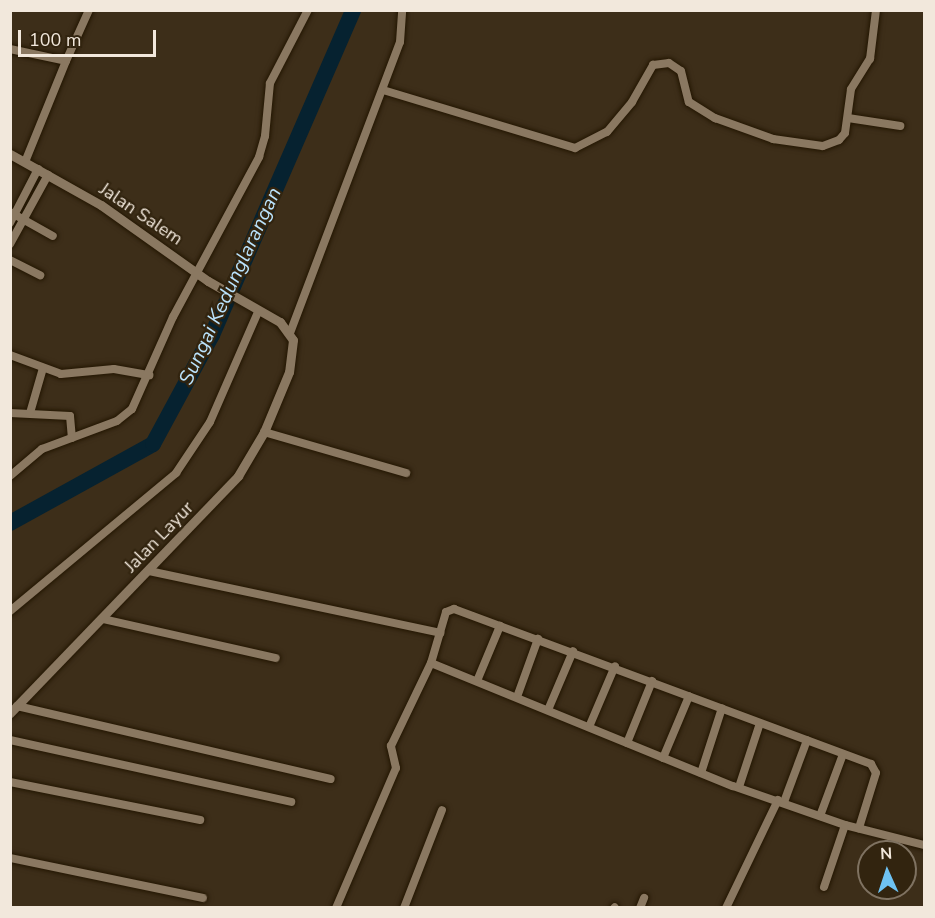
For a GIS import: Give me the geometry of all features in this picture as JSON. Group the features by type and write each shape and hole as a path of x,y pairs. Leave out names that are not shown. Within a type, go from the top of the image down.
{"street":[{"path":"25,162 89,10"},
{"path":"10,476 42,449 125,415 132,409 149,375 172,317 199,274 259,157 265,136 270,83 308,10"},
{"path":"290,333 400,42 402,10"},
{"path":"383,90 569,148 589,144 607,132 632,102 653,65 663,62 681,71 689,102 735,127 802,145 829,144 844,136 851,89 870,58 876,10"},
{"path":"10,49 66,61"},
{"path":"848,118 900,126"},
{"name":"Jalan Salem","path":"10,154 129,223 208,281 280,322 290,333"},
{"path":"10,223 13,213 38,169"},
{"path":"10,243 48,175"},
{"path":"13,213 53,236"},
{"path":"10,260 40,275"},
{"path":"10,611 176,473 210,422 259,310"},
{"name":"Jalan Layur","path":"14,709 223,495 264,432 293,357 290,333"},
{"path":"10,355 43,368 75,374 128,369 149,375"},
{"path":"30,413 43,368"},
{"path":"10,413 70,416 72,438"},
{"path":"264,432 406,473"},
{"path":"149,571 440,633"},
{"path":"336,908 396,768 391,746 431,663 450,609 615,666 843,754 876,770 859,828"},
{"path":"102,619 276,658"},
{"path":"477,681 500,626"},
{"path":"518,698 538,639"},
{"path":"548,710 573,651"},
{"path":"431,663 701,773 845,825 924,845"},
{"path":"589,727 615,666"},
{"path":"627,744 652,681"},
{"path":"663,758 689,696"},
{"path":"701,773 722,708"},
{"path":"14,709 331,779"},
{"path":"739,787 760,723"},
{"path":"726,908 781,801 805,739"},
{"path":"10,740 291,802"},
{"path":"820,816 843,754"},
{"path":"10,782 200,820"},
{"path":"404,908 442,810"},
{"path":"824,887 845,825"},
{"path":"10,858 203,898"},
{"path":"640,908 644,898"}],"waterway":[{"name":"Sungai Kedunglarangan","path":"10,523 153,444 212,335 353,10"}]}
